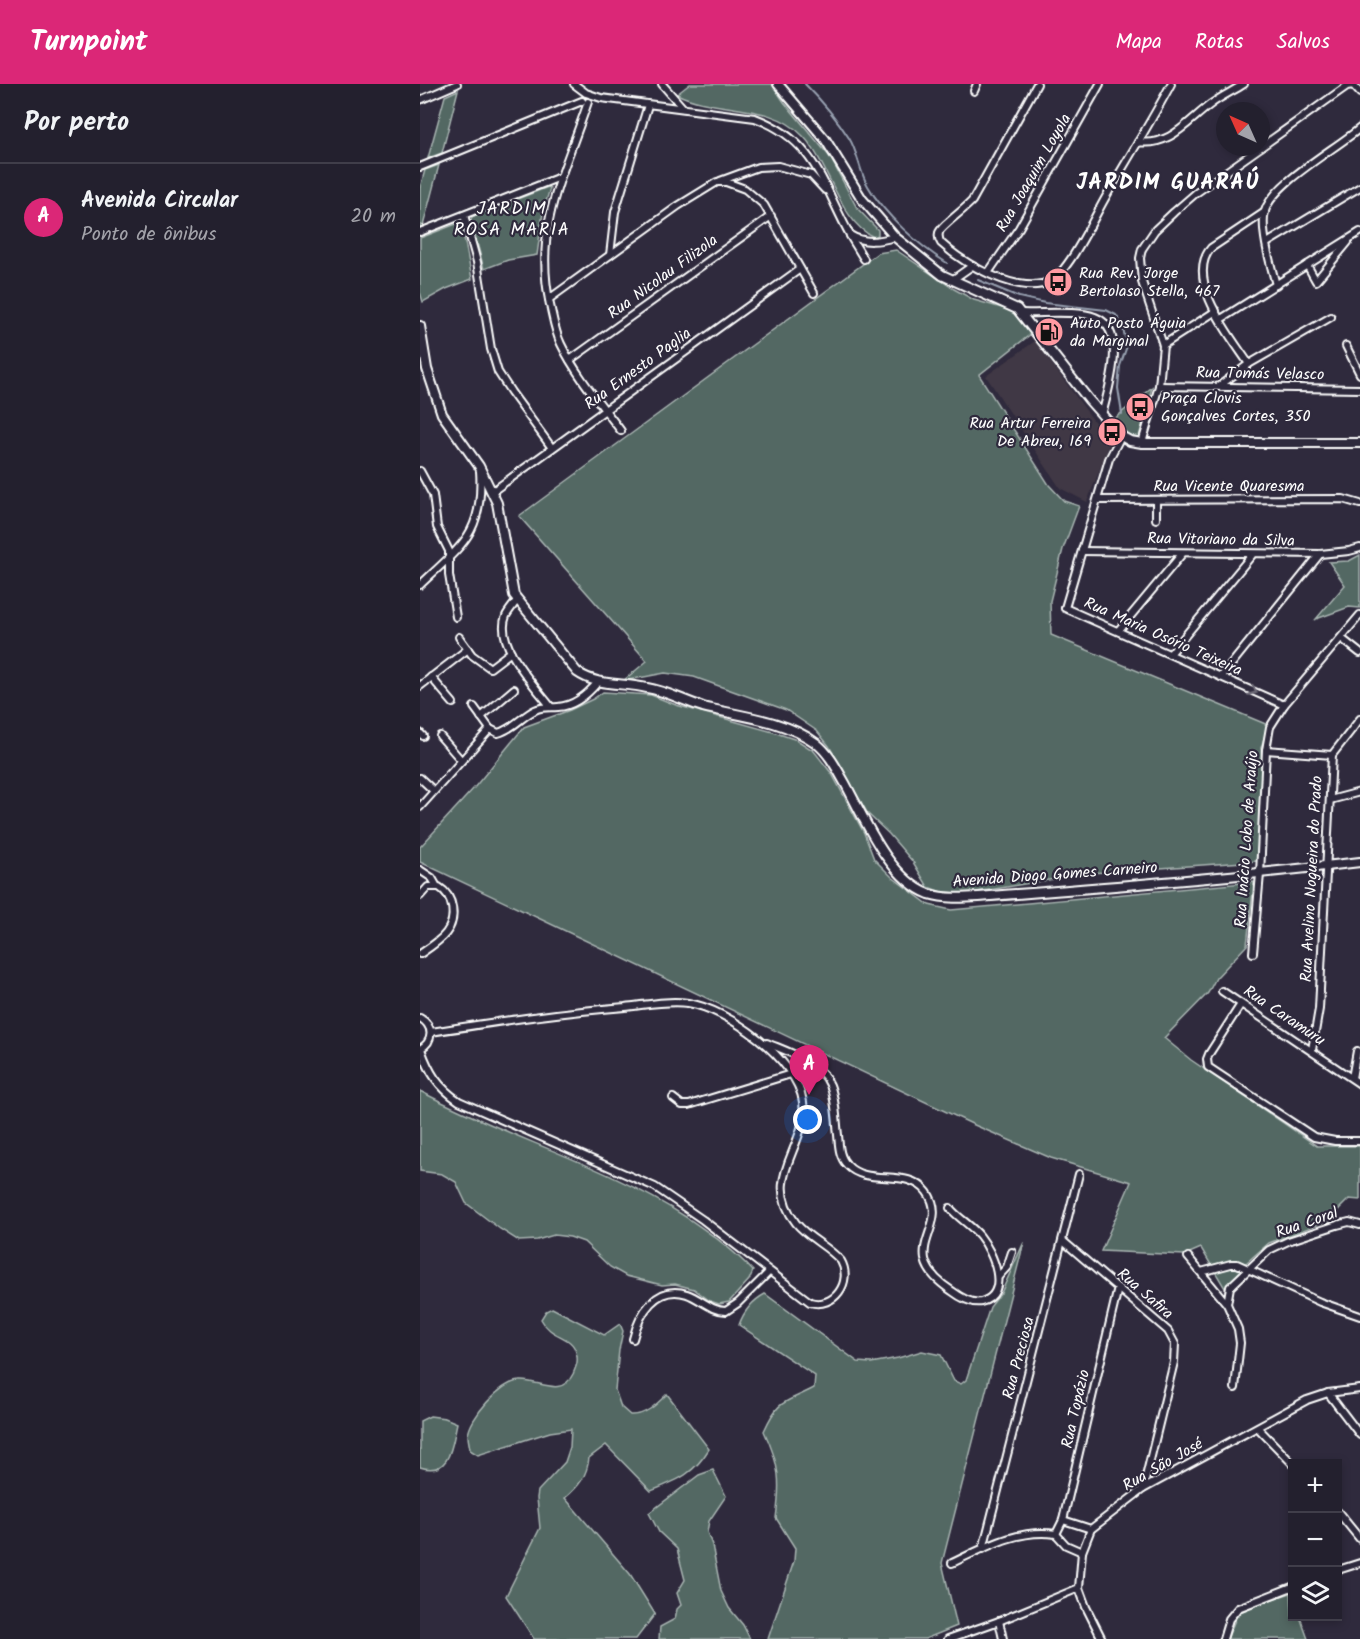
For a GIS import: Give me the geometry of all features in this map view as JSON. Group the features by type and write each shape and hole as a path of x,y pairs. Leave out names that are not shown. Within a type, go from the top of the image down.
{"street":[{"path":"420,100 457,84"},
{"path":"662,84 683,109"},
{"path":"778,84 825,139 862,199 895,237 930,267 1011,305 1021,313 1102,415 1130,441 1142,443 1360,443"},
{"path":"974,91 977,84"},
{"path":"1028,84 1036,86 972,201 941,228 939,237 941,243 970,268 1011,282 1033,285 1055,278 1075,252 1171,84"},
{"name":"Rua Joaquim Loyola","path":"988,273 1019,228 1100,84"},
{"path":"1138,142 1154,142 1178,132 1213,102 1244,84"},
{"path":"575,85 585,98 581,118 560,177 548,223 544,272 560,342 570,360 621,431"},
{"path":"1270,141 1347,86 1353,85 1360,93"},
{"path":"420,167 585,98 601,98 755,118 780,129 794,138 802,148 816,167 864,259"},
{"path":"610,255 615,212 648,105"},
{"path":"1249,364 1216,311 1202,279 1205,256 1211,248 1265,212 1277,193 1288,182 1360,128"},
{"path":"1142,443 1159,386 1163,345 1142,282 1140,258 1142,249 1155,230 1174,212 1196,193 1248,156"},
{"path":"549,299 678,206 717,182 758,167 778,166 811,175 829,194"},
{"path":"420,232 560,177"},
{"path":"717,182 726,182 745,189 764,205 814,293"},
{"path":"1267,243 1360,187"},
{"path":"1265,212 1267,243 1276,285"},
{"path":"464,215 477,262 491,349 498,372 552,448"},
{"name":"Rua Nicolau Filizola","path":"570,360 771,216"},
{"path":"1221,319 1360,232"},
{"path":"850,235 865,241 895,237"},
{"path":"1307,265 1316,281 1352,237"},
{"path":"955,278 970,268"},
{"name":"Rua Ernesto Paglia","path":"493,491 800,269"},
{"path":"1163,345 1216,311"},
{"path":"1021,313 1084,315 1096,317 1107,326 1114,346 1110,385 1102,415"},
{"path":"1218,387 1249,364 1331,317"},
{"name":"Avenida Diogo Gomes Carneiro","path":"420,326 426,361 442,414 479,466 493,491 510,579 518,600 577,672 585,678 598,682 647,687 701,706 779,725 807,737 818,744 832,760 888,858 908,880 929,894 950,898 979,897 1260,874 1360,862"},
{"path":"1346,346 1360,374"},
{"path":"420,368 426,361"},
{"name":"Rua Tomás Velasco","path":"1159,386 1360,389"},
{"name":"Rua Maria Osório Teixeira","path":"1122,436 1110,459 1065,608 1284,705"},
{"path":"420,585 471,532 479,514 481,496 479,466"},
{"path":"420,471 433,495 437,527 450,556 449,574 456,617"},
{"name":"Rua Vicente Quaresma","path":"1098,500 1343,500 1360,504"},
{"path":"1156,500 1156,519"},
{"name":"Rua Vitoriano da Silva","path":"1082,551 1252,555 1320,554 1360,548"},
{"path":"1118,631 1182,554"},
{"path":"1221,677 1320,554"},
{"path":"1170,654 1252,555"},
{"path":"518,600 506,615 505,640 511,652 551,707"},
{"name":"Rua Inácio Lobo de Araújo","path":"1253,953 1260,874 1266,750 1270,727 1284,705 1360,615"},
{"path":"459,637 481,663 490,668 511,652"},
{"path":"1341,638 1360,653"},
{"path":"420,686 468,650"},
{"path":"432,677 453,703"},
{"path":"474,707 490,729 498,733 508,730 538,708 573,703 591,691 598,682"},
{"path":"481,717 514,689"},
{"name":"Rua Avelino Nogueira do Prado","path":"1312,1050 1319,1009 1332,755 1360,719"},
{"path":"420,807 490,729"},
{"path":"440,736 461,760"},
{"path":"1266,750 1332,755"},
{"path":"420,778 434,791"},
{"path":"1330,800 1360,792"},
{"path":"420,870 443,889 450,898 452,906 452,921 446,933 420,954"},
{"path":"420,896 428,887 436,885"},
{"name":"Rua Caramuru","path":"1222,991 1360,1084"},
{"path":"431,1032 593,1010 684,1002 711,1010 764,1042 804,1059 821,1073 830,1083 840,1151 847,1165 861,1173 899,1178 926,1190 935,1214 924,1248 925,1261 933,1277 956,1294 977,1302 988,1299 996,1289 998,1277 989,1250 980,1235 950,1208"},
{"path":"1241,1004 1212,1049 1207,1059 1208,1066 1314,1137 1335,1141 1360,1141"},
{"path":"420,1018 426,1022 431,1032 428,1042 420,1049 434,1079 446,1092 459,1101 655,1187 814,1303 825,1303 840,1291 845,1277 844,1266 841,1261 802,1230 783,1200 783,1179 804,1108 800,1092 791,1074 764,1042"},
{"path":"1352,1078 1356,1051"},
{"path":"672,1098 682,1105 689,1105 791,1074"},
{"name":"Rua Preciosa","path":"983,1548 1079,1173"},
{"name":"Rua Coral","path":"1227,1304 1230,1287 1269,1251 1288,1241 1337,1225 1349,1222 1360,1225"},
{"name":"Rua Safira","path":"1063,1241 1168,1331 1176,1350 1143,1489"},
{"path":"998,1277 1007,1267 1012,1252"},
{"path":"1188,1257 1227,1304 1238,1329 1240,1343 1235,1388"},
{"path":"1201,1272 1238,1264 1320,1302 1360,1316"},
{"path":"633,1339 641,1313 660,1296 673,1293 687,1294 712,1308 726,1311 738,1303 769,1272"},
{"name":"Rua Topázio","path":"1056,1534 1063,1520 1118,1288"},
{"name":"Rua São José","path":"1091,1529 1143,1489 1307,1400 1328,1393 1360,1389"},
{"path":"1328,1393 1360,1434"},
{"path":"1258,1428 1288,1459"},
{"path":"1339,1513 1360,1539"},
{"path":"1063,1520 1091,1529 1082,1552 1079,1588 1101,1639"},
{"path":"952,1563 983,1548 1034,1532 1056,1534 1066,1545 1082,1552"},
{"path":"1342,1569 1360,1563"},
{"path":"948,1639 1079,1588"},
{"path":"1223,1639 1229,1619 1238,1608 1288,1589"},
{"path":"999,1621 1003,1639"}],"shaded area":[{"path":"1035,341 1110,443 1087,502 1060,488 986,376"}],"green space":[{"path":"690,84 772,84 784,102 830,157 857,208 878,230 878,235 874,237 862,230 852,219 812,148 790,125 775,117 709,104 677,94"},
{"path":"458,90 442,153 428,158 445,96"},
{"path":"439,165 423,226 420,227 420,188 425,170"},
{"path":"550,188 543,212 537,255 508,260 484,269 472,217"},
{"path":"456,224 460,225 463,232 472,279 446,289 423,302 420,292 420,238"},
{"path":"896,250 974,300 1009,310 1021,318 1032,333 979,375 1049,485 1064,501 1079,506 1063,549 1050,601 1051,635 1268,725 1261,748 1257,861 1091,873 952,896 928,887 913,862 868,814 829,746 817,731 786,710 694,677 665,673 623,681 647,661 519,516 878,253"},
{"path":"1152,387 1139,437 1129,435 1113,420"},
{"path":"1360,555 1360,608 1349,607 1316,619 1345,585 1329,562 1349,561"},
{"path":"603,692 651,695 676,705 797,740 814,751 832,774 864,833 874,859 892,877 929,905 951,910 1254,882 1247,945 1216,978 1208,993 1164,1038 1191,1060 1317,1146 1360,1146 1360,1200 1349,1199 1339,1209 1335,1218 1269,1243 1246,1263 1226,1290 1201,1248 1185,1255 1101,1251 1131,1182 1051,1158 972,1124 420,862 420,847 474,788 524,727 570,710"},
{"path":"420,1091 453,1108 624,1182 657,1200 698,1225 738,1256 753,1271 749,1280 729,1302 719,1304 710,1301 694,1289 675,1284 662,1285 626,1276 610,1267 584,1242 570,1237 554,1235 537,1240 519,1241 466,1203 456,1182 442,1174 420,1171"},
{"path":"1024,1242 942,1563 957,1626 925,1639 768,1639 794,1561 795,1548 776,1518 778,1474 764,1431 769,1420 783,1403 814,1388 815,1376 739,1325 746,1311 752,1303 765,1294 858,1362 871,1363 922,1351 941,1355 954,1381 961,1384 966,1380 990,1307 1001,1293"},
{"path":"552,1308 604,1335 620,1324 623,1331 615,1390 621,1407 630,1415 641,1414 667,1394 709,1449 691,1470 651,1491 606,1445 589,1458 582,1480 565,1498 630,1574 655,1614 636,1639 534,1639 506,1596 540,1528 538,1491 565,1462 570,1447 571,1429 550,1432 478,1455 470,1450 468,1436 480,1411 504,1387 519,1381 526,1381 556,1387 568,1381 573,1374 577,1358 573,1346 550,1330 541,1319 546,1311"},
{"path":"430,1416 445,1418 457,1423 448,1457 438,1467 430,1469 420,1467 420,1421"},
{"path":"713,1470 726,1496 709,1521 707,1532 712,1545 721,1591 729,1608 743,1625 750,1639 659,1639 660,1627 675,1619 677,1609 681,1605 677,1593 685,1580 677,1549 659,1532 649,1513 699,1475"},
{"path":"1288,1594 1288,1621 1301,1621 1308,1639 1227,1639 1238,1613"}],"waterway":[{"path":"805,84 829,110 849,138 865,180 883,207 914,239 947,263"},
{"path":"978,280 1019,297 1045,303 1106,310 1116,315 1122,324 1127,346 1120,366 1118,388 1122,414"}],"place":[{"name":"Rua Rev. Jorge Bertolaso Stella, 467","path":"1058,282"},
{"name":"Auto Posto Águia da Marginal","path":"1049,332"},
{"name":"Praça Clovis Gonçalves Cortes, 350","path":"1140,407"},
{"name":"Rua Artur Ferreira De Abreu, 169","path":"1112,432"},
{"name":"Avenida Circular","path":"809,1095"}],"district":[{"name":"JARDIM GUARAÚ","path":"1168,183"},
{"name":"JARDIM ROSA MARIA","path":"512,219"}]}
